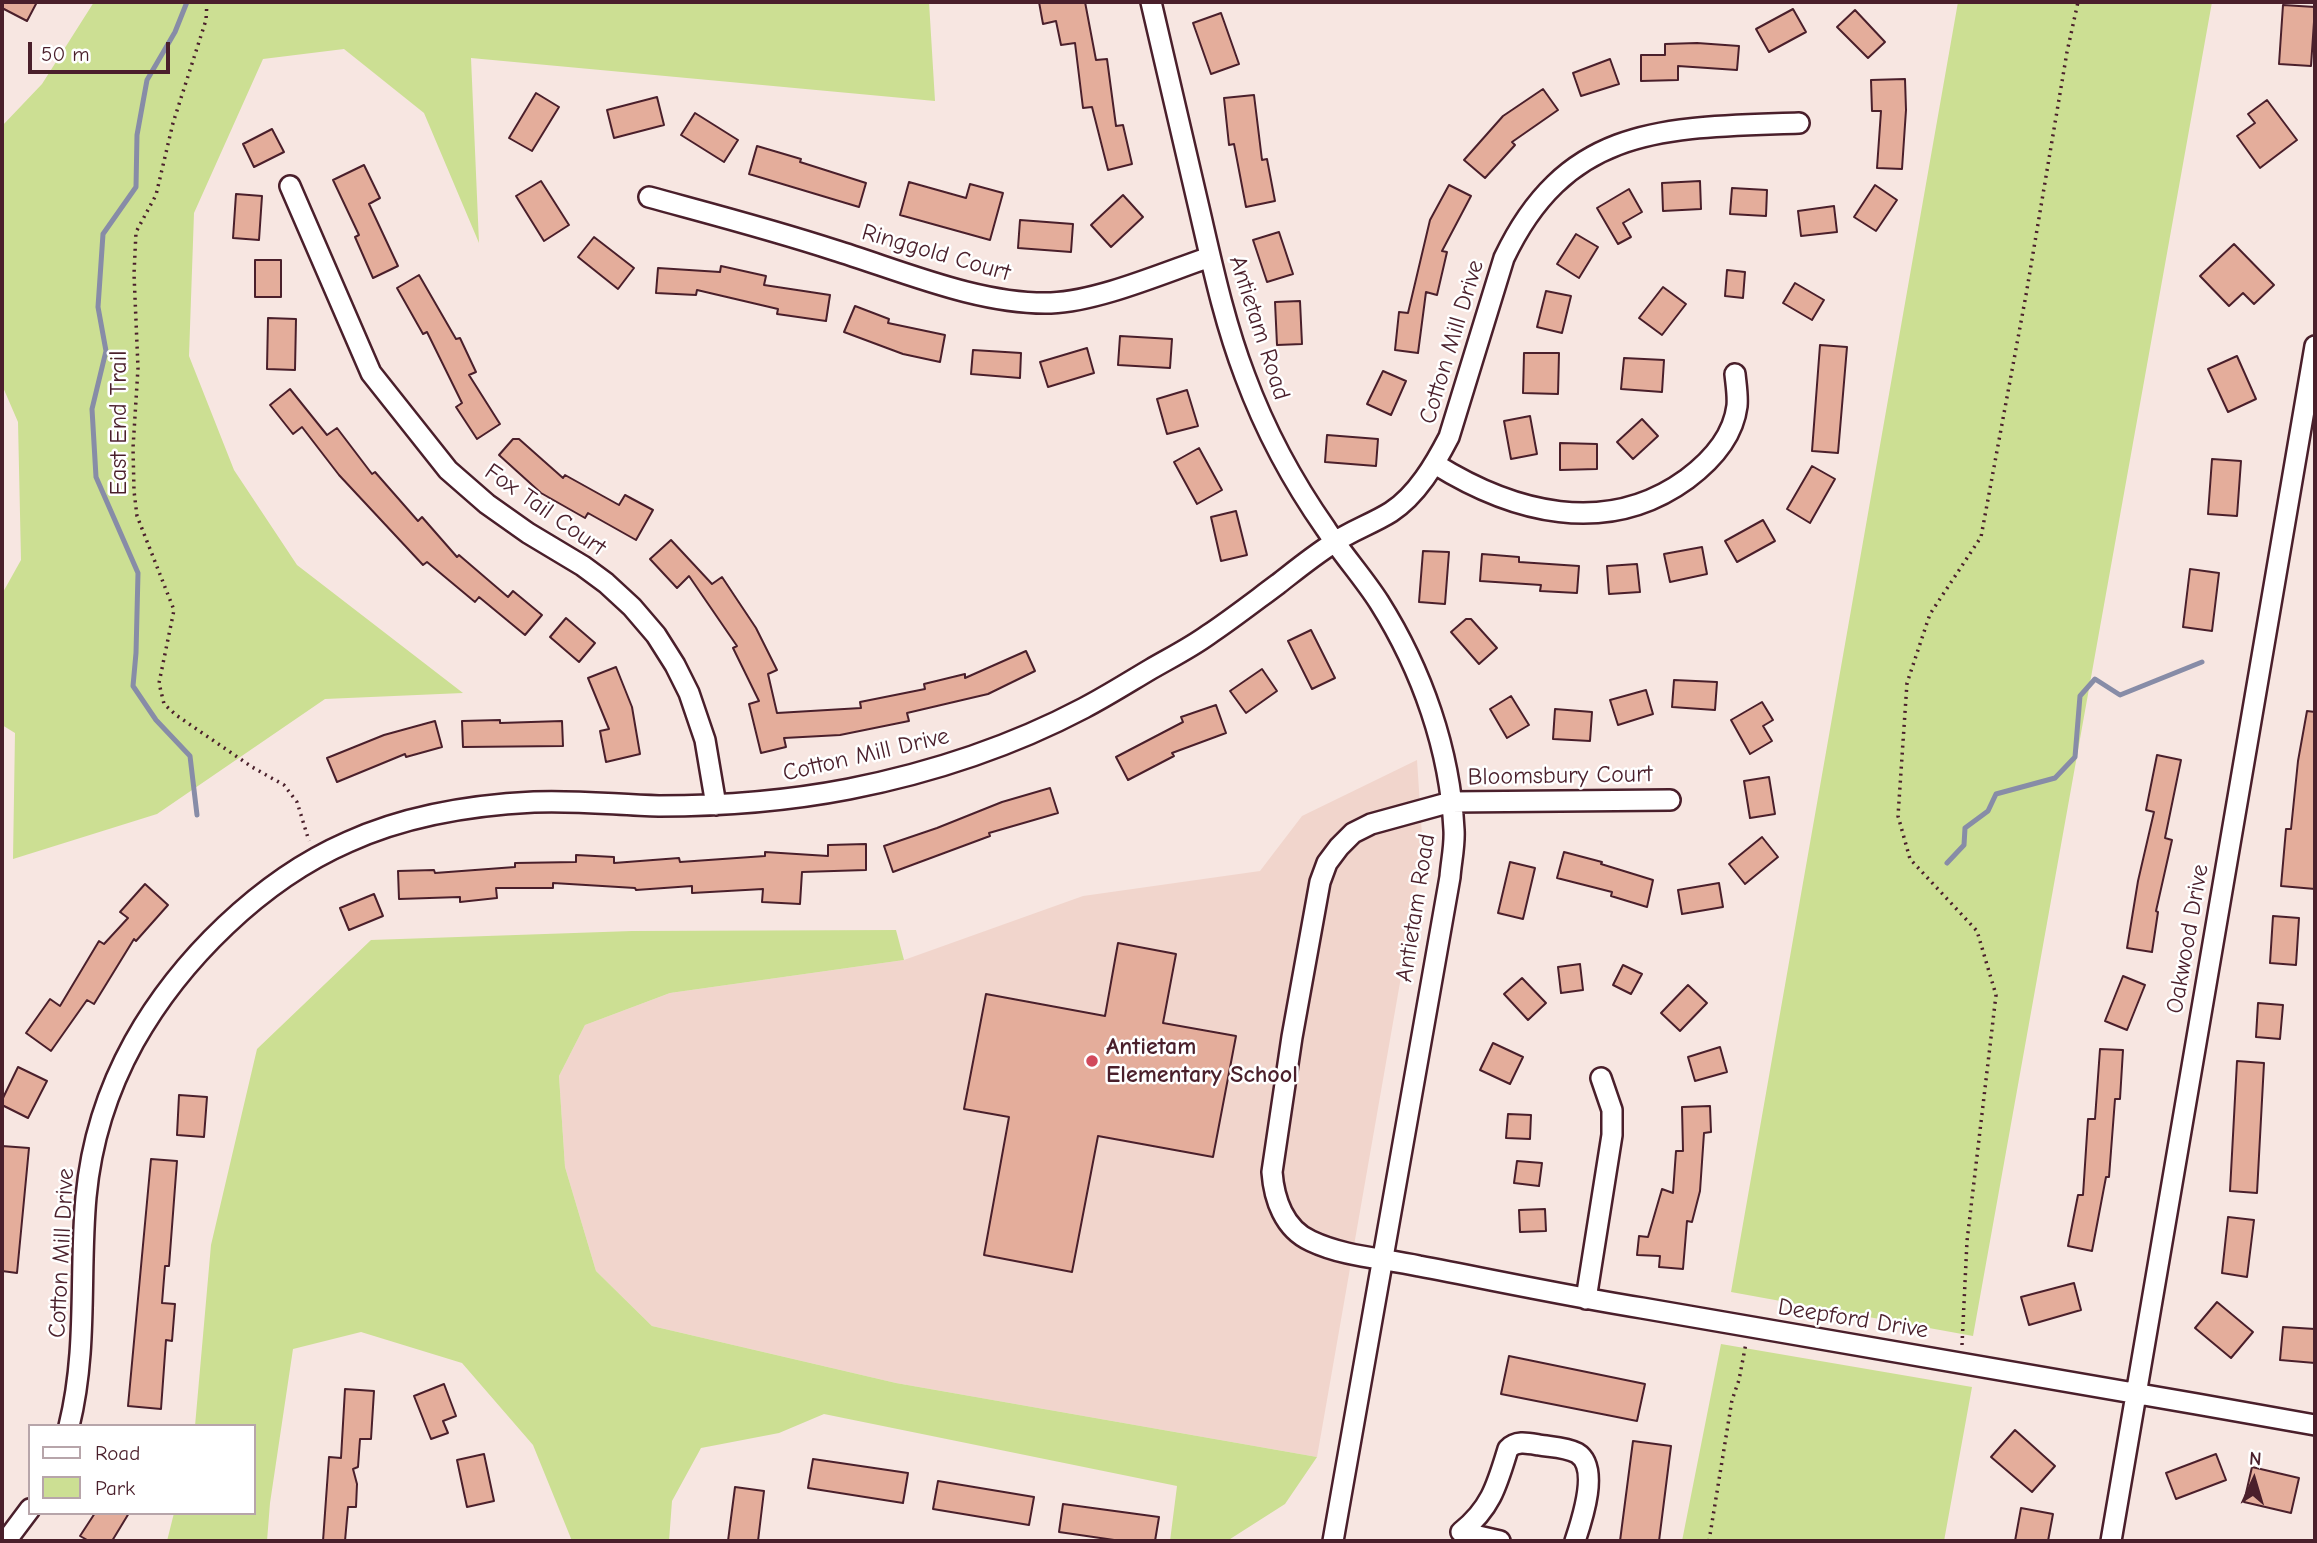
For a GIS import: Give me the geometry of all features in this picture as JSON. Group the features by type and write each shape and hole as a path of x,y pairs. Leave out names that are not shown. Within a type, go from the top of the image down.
{"street":[{"name":"Antietam Road","path":"1152,2 1210,257 1226,321 1245,376 1294,480 1334,542 1378,601 1405,649 1436,725 1451,802 1454,833 1450,877 1333,1541"},
{"name":"Cotton Mill Drive","path":"69,1424 80,1357 84,1306 86,1195 101,1120 116,1080 156,1007 193,960 254,901 318,858 348,842 437,814 539,802 659,806 787,800 851,789 977,754 1085,708 1207,636 1334,542 1394,510 1412,494 1435,464 1449,438 1504,258 1527,215 1553,185 1591,156 1646,135 1703,126 1799,123"},
{"name":"Fox Tail Court","path":"290,186 371,373 448,471 528,533 606,583 632,607 656,635 689,693 705,740 716,805"},
{"name":"Ringgold Court","path":"649,197 816,244 979,296 1019,302 1053,303 1086,298 1210,257"},
{"name":"Oakwood Drive","path":"2110,1541 2315,346"},
{"path":"1435,464 1465,483 1524,506 1595,514 1623,508 1651,499 1677,486 1718,452 1729,432 1737,406 1735,374"},
{"name":"Bloomsbury Court","path":"1383,1258 1345,1254 1308,1240 1279,1208 1273,1190 1274,1159 1320,882 1327,863 1353,834 1371,824 1451,802 1670,800"},
{"path":"1586,1299 1612,1135 1612,1110 1601,1078"},
{"name":"Deepford Drive","path":"1383,1258 1586,1299 2315,1424"},
{"path":"1454,1537 1488,1505 1508,1449 1522,1442 1569,1449 1585,1460 1589,1479 1574,1541"},
{"path":"6,1541 28,1512"},
{"path":"1454,1537 1500,1541"}],"path":[{"name":"East End Trail","path":"207,2 206,20 173,123 156,195 136,232 134,274 138,368 133,449 137,516 174,610 159,683 164,704 176,715 284,785 297,802 305,834 318,858"},
{"path":"1960,1361 1968,1241 1996,995 1977,931 1910,859 1898,816 1907,683 1930,614 1980,537 2078,2"},
{"path":"1709,1541 1732,1399 1739,1380 1749,1327"}],"shaded area":[{"path":"1417,760 1423,851 1317,1457 896,1383 652,1326 596,1271 565,1167 559,1076 585,1025 670,993 904,960 1083,896 1260,871 1302,816"}],"green space":[{"path":"94,2 929,2 935,101 471,58 479,243 424,113 344,49 263,59 194,213 189,356 234,470 297,565 463,693 325,699 157,814 13,859 15,733 2,725 2,594 21,560 18,422 2,385 2,126 42,84"},
{"path":"1958,2 2212,2 1973,1336 1731,1292"},
{"path":"896,930 904,960 670,993 585,1025 559,1076 565,1167 596,1271 652,1326 896,1383 1317,1457 1285,1504 1227,1541 1170,1541 1177,1486 824,1414 779,1433 701,1448 672,1501 669,1541 572,1541 533,1445 462,1363 361,1332 293,1349 270,1503 267,1541 167,1541 174,1515 256,1515 256,1424 195,1424 211,1245 257,1049 371,940 632,931"},
{"path":"1721,1344 1972,1387 1944,1541 1682,1541"}],"building":[{"path":"2,2 37,2 27,21 2,8"},
{"path":"1039,2 1085,2 1096,60 1107,59 1116,126 1123,125 1132,164 1108,170 1092,107 1083,108 1075,43 1061,45 1056,21 1043,24"},
{"path":"2283,5 2315,7 2311,66 2279,64"},
{"path":"1793,9 1806,32 1769,52 1756,29"},
{"path":"1855,10 1885,42 1868,58 1837,27"},
{"path":"1221,13 1239,64 1211,74 1193,23"},
{"path":"1665,44 1739,46 1737,70 1678,66 1678,80 1641,81 1641,55 1665,55"},
{"path":"1610,59 1619,84 1581,96 1573,73"},
{"path":"1905,79 1902,169 1877,168 1881,111 1872,111 1871,80"},
{"path":"1543,89 1558,110 1512,142 1515,145 1485,178 1464,160 1503,116"},
{"path":"536,93 559,107 532,151 509,138"},
{"path":"1254,95 1262,160 1267,159 1275,201 1246,207 1234,144 1229,145 1224,98"},
{"path":"657,97 664,125 614,138 607,110"},
{"path":"2267,100 2297,140 2260,168 2237,136 2255,123 2248,114"},
{"path":"695,113 738,140 724,162 681,135"},
{"path":"272,129 284,152 254,167 243,144"},
{"path":"757,146 866,183 859,207 749,174"},
{"path":"364,165 380,198 369,204 398,266 373,278 355,237 359,235 333,180"},
{"path":"541,181 569,225 544,241 516,196"},
{"path":"1700,181 1701,209 1663,211 1662,183"},
{"path":"909,182 966,198 970,184 1003,193 990,240 900,215"},
{"path":"1449,185 1471,196 1442,251 1447,252 1437,295 1426,292 1418,353 1395,350 1399,312 1408,313 1430,220"},
{"path":"1875,185 1897,200 1876,231 1854,217"},
{"path":"1732,188 1767,190 1766,216 1730,214"},
{"path":"1629,189 1642,212 1623,223 1631,237 1618,244 1597,208"},
{"path":"236,194 262,196 259,240 233,238"},
{"path":"1123,195 1143,217 1111,247 1091,225"},
{"path":"1834,206 1837,232 1801,236 1798,211"},
{"path":"1020,220 1073,224 1071,252 1018,248"},
{"path":"1279,232 1293,274 1267,282 1253,240"},
{"path":"1576,234 1598,247 1579,278 1557,264"},
{"path":"594,237 634,268 618,289 578,257"},
{"path":"2234,244 2274,285 2254,304 2243,293 2229,306 2200,276"},
{"path":"255,260 281,260 281,297 255,297"},
{"path":"721,266 766,276 764,285 830,295 826,321 777,314 778,309 697,290 696,295 656,293 658,268 720,272"},
{"path":"1727,270 1745,272 1743,298 1725,296"},
{"path":"419,275 456,339 460,338 476,372 469,375 500,424 477,439 456,407 462,403 427,332 423,334 397,288"},
{"path":"1795,283 1824,300 1812,320 1783,303"},
{"path":"1663,287 1686,304 1662,335 1639,318"},
{"path":"1546,291 1571,296 1562,333 1537,327"},
{"path":"1300,301 1302,344 1277,345 1275,302"},
{"path":"855,306 889,319 888,323 945,335 940,362 903,354 844,332"},
{"path":"268,318 296,319 295,370 267,369"},
{"path":"1120,336 1172,339 1170,368 1118,365"},
{"path":"1820,345 1847,347 1838,453 1812,451"},
{"path":"1087,348 1094,373 1048,387 1040,362"},
{"path":"973,350 1021,353 1020,378 971,374"},
{"path":"1524,353 1559,353 1558,394 1523,393"},
{"path":"2237,356 2256,399 2228,412 2208,369"},
{"path":"1624,358 1664,360 1662,392 1621,389"},
{"path":"1383,371 1406,381 1391,415 1367,404"},
{"path":"290,389 327,435 337,428 372,474 375,472 418,521 422,517 457,557 459,555 508,597 513,591 542,615 525,635 479,597 475,602 427,562 423,565 339,475 302,427 293,434 270,405"},
{"path":"1187,390 1198,426 1167,434 1157,399"},
{"path":"1530,416 1537,454 1511,459 1504,421"},
{"path":"1642,419 1658,436 1633,459 1617,442"},
{"path":"1327,435 1378,439 1376,466 1325,462"},
{"path":"513,439 519,439 563,478 565,475 619,505 625,495 653,510 636,540 588,513 585,518 541,493 499,455"},
{"path":"1560,443 1597,444 1597,469 1560,470"},
{"path":"1199,448 1222,490 1197,504 1174,462"},
{"path":"2212,459 2241,461 2237,516 2208,514"},
{"path":"1812,466 1835,479 1810,523 1787,509"},
{"path":"1236,511 1247,555 1221,561 1211,517"},
{"path":"1763,520 1775,541 1737,562 1725,541"},
{"path":"671,540 712,584 722,577 756,628 777,670 768,674 777,713 861,708 860,702 925,689 924,684 965,674 965,678 1026,651 1035,671 988,694 907,713 909,721 840,735 784,738 786,747 761,753 749,704 759,701 733,648 737,646 689,576 677,588 650,559"},
{"path":"1702,547 1707,574 1670,582 1664,554"},
{"path":"1423,551 1449,552 1445,604 1419,602"},
{"path":"1482,554 1519,557 1519,562 1579,566 1577,593 1540,591 1541,585 1480,581"},
{"path":"1637,564 1640,592 1609,594 1607,566"},
{"path":"2190,569 2219,573 2212,631 2183,627"},
{"path":"566,618 595,643 579,662 550,637"},
{"path":"1466,619 1471,619 1497,648 1479,664 1451,632"},
{"path":"1311,630 1335,678 1312,689 1288,641"},
{"path":"616,667 632,707 640,754 606,762 600,731 609,729 588,678"},
{"path":"1262,669 1277,691 1246,713 1230,691"},
{"path":"1674,680 1717,682 1715,710 1672,707"},
{"path":"1646,690 1653,714 1618,725 1610,700"},
{"path":"1511,696 1529,725 1507,738 1490,709"},
{"path":"1762,702 1773,720 1763,726 1772,741 1750,754 1731,720"},
{"path":"1216,705 1226,733 1172,753 1174,756 1128,780 1116,757 1183,722 1181,717"},
{"path":"1555,709 1592,712 1590,741 1553,739"},
{"path":"2307,711 2315,712 2315,889 2281,886 2286,829 2291,829 2298,761"},
{"path":"500,720 500,723 562,721 563,746 463,747 462,721"},
{"path":"435,721 442,747 406,757 405,754 337,782 327,758 384,735"},
{"path":"2157,755 2181,760 2165,838 2172,840 2156,911 2152,952 2127,948 2138,881 2154,812 2146,810"},
{"path":"1769,777 1775,814 1750,818 1744,781"},
{"path":"1050,788 1058,813 989,833 990,836 893,872 884,846 1002,802"},
{"path":"1762,837 1778,857 1745,884 1729,864"},
{"path":"866,844 866,870 802,872 800,904 762,902 763,889 692,893 692,886 636,890 553,883 553,888 496,888 497,898 460,902 460,897 399,899 398,871 434,870 435,873 515,867 515,863 576,862 576,855 614,857 614,863 765,856 765,852 828,856 828,845"},
{"path":"1564,852 1653,880 1647,907 1611,896 1612,892 1557,878"},
{"path":"1510,862 1535,868 1523,919 1498,913"},
{"path":"1719,883 1723,907 1682,914 1678,890"},
{"path":"145,884 168,905 136,941 134,939 94,1004 87,1000 51,1051 26,1033 50,999 60,1006 99,941 104,944 128,918 120,912"},
{"path":"374,894 383,916 349,930 340,908"},
{"path":"2273,916 2299,918 2296,965 2270,963"},
{"path":"1118,943 1176,954 1163,1023 1236,1036 1213,1157 1098,1136 1072,1272 984,1255 1009,1117 964,1109 986,994 1105,1016"},
{"path":"1580,964 1583,990 1561,993 1558,967"},
{"path":"1623,965 1642,974 1631,994 1613,985"},
{"path":"2123,976 2145,985 2127,1030 2105,1021"},
{"path":"1522,978 1546,1003 1528,1020 1504,994"},
{"path":"1688,985 1707,1003 1680,1031 1661,1013"},
{"path":"2258,1003 2283,1005 2280,1039 2256,1037"},
{"path":"1493,1043 1523,1057 1510,1084 1480,1070"},
{"path":"1720,1047 1727,1072 1695,1081 1688,1057"},
{"path":"2100,1049 2123,1050 2120,1099 2115,1099 2109,1177 2106,1177 2092,1251 2068,1246 2078,1195 2083,1195 2088,1119 2095,1119"},
{"path":"2237,1061 2264,1063 2257,1193 2230,1191"},
{"path":"18,1067 47,1081 28,1118 2,1105"},
{"path":"179,1095 207,1097 204,1137 177,1135"},
{"path":"1710,1106 1711,1132 1704,1133 1700,1191 1692,1222 1687,1221 1683,1269 1659,1267 1660,1256 1637,1255 1639,1236 1648,1237 1662,1189 1673,1193 1676,1151 1683,1151 1682,1107"},
{"path":"1508,1114 1531,1115 1530,1139 1506,1138"},
{"path":"2,1146 29,1148 17,1273 2,1271"},
{"path":"151,1159 177,1161 169,1266 165,1266 162,1303 175,1304 172,1341 166,1340 161,1409 128,1406"},
{"path":"1517,1161 1542,1163 1539,1186 1514,1183"},
{"path":"1545,1209 1546,1231 1520,1232 1519,1210"},
{"path":"2228,1217 2254,1220 2247,1277 2222,1273"},
{"path":"2074,1283 2081,1310 2029,1325 2021,1297"},
{"path":"2217,1302 2253,1332 2231,1358 2195,1328"},
{"path":"2283,1327 2315,1329 2315,1363 2280,1360"},
{"path":"1509,1356 1645,1384 1637,1421 1501,1394"},
{"path":"444,1384 456,1416 443,1421 448,1433 431,1439 414,1396"},
{"path":"345,1389 374,1391 371,1439 360,1439 358,1467 353,1469 357,1484 356,1507 348,1507 345,1541 323,1541 329,1457 341,1458"},
{"path":"2015,1430 2055,1466 2032,1492 1991,1457"},
{"path":"1633,1441 1671,1446 1659,1541 1620,1541"},
{"path":"484,1454 494,1501 467,1507 457,1460"},
{"path":"2216,1454 2226,1480 2176,1499 2166,1473"},
{"path":"813,1459 908,1473 903,1503 808,1488"},
{"path":"2252,1467 2299,1478 2291,1513 2244,1502"},
{"path":"938,1481 1034,1497 1029,1525 933,1509"},
{"path":"735,1487 764,1491 758,1541 728,1541"},
{"path":"1063,1504 1159,1517 1155,1541 1121,1541 1059,1532"},
{"path":"2021,1508 2053,1514 2048,1541 2015,1541"},
{"path":"94,1515 128,1515 112,1541 89,1541 80,1536"}],"waterway":[{"path":"187,2 175,32 147,80 137,135 136,187 103,234 98,307 106,351 92,409 96,477 138,573 133,686 156,720 190,756 197,815"},
{"path":"1947,863 1964,845 1965,828 1988,811 1996,794 2055,778 2075,757 2080,696 2095,679 2120,695 2202,662"}],"place":[{"name":"Antietam Elementary School","path":"1092,1061"}]}
